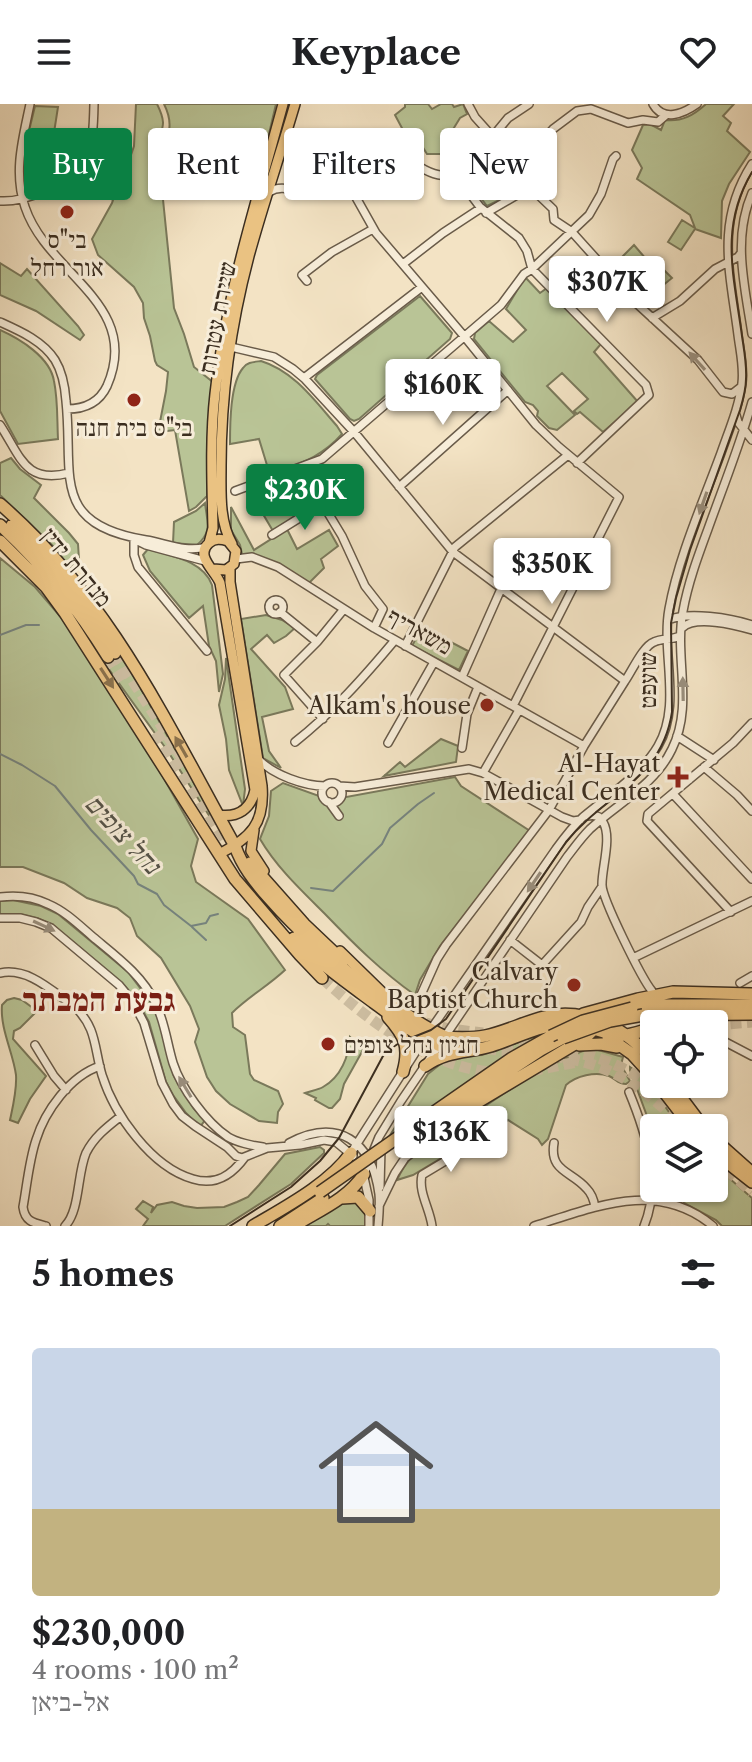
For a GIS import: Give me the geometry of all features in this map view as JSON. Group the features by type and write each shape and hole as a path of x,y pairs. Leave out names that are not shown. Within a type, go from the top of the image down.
{"highway":[{"path":"0,504 76,581 101,614 140,675 247,870 297,930 428,1034"},
{"name":"מנהרת ידין","path":"0,514 56,571 89,613 112,655 58,586 0,525"},
{"path":"0,541 46,587 65,613 242,889 322,978"},
{"path":"0,551 65,613"},
{"path":"235,846 282,901 343,961"},
{"path":"219,854 295,940 321,963 370,1000 460,1051"},
{"path":"442,1041 486,1036 548,1016 580,1015 673,992 752,994"},
{"path":"370,1000 393,1023 406,1043 403,1072"},
{"path":"280,1226 418,1129 561,1040 637,1011 673,1005 752,1005"},
{"path":"637,1011 752,1016"},
{"path":"580,1015 640,1063"},
{"path":"728,1018 752,1016"},
{"path":"418,1129 497,1091 561,1040 585,1038 594,1024"},
{"path":"425,1066 440,1057 488,1047 551,1026 594,1024 626,1036 640,1047"},
{"path":"626,1036 640,1033"},
{"path":"561,1040 601,1044 632,1054"},
{"path":"669,1098 681,1114"},
{"path":"253,1226 310,1190 342,1164 354,1148"},
{"path":"728,1152 752,1173"},
{"path":"728,1163 752,1182"},
{"path":"294,1226 338,1199 364,1174"},
{"path":"267,1226 322,1195"},
{"path":"338,1199 356,1197 374,1208"}],"main road":[{"name":"שיירת עטרות","path":"207,545 213,528 214,397 223,337 239,261 283,104"},
{"name":"שיירת עטרות","path":"268,191 295,104"},
{"name":"שיירת עטרות","path":"232,544 224,527 221,497 223,400 249,258 265,200"},
{"path":"218,815 231,817 240,813 250,803 255,790 220,583 209,565 207,545 223,539 232,544 236,551 230,582 262,786 262,807 252,836 251,851 268,877 297,910 404,1013"},
{"path":"209,565 222,571 233,563"},
{"path":"219,854 246,838 256,824"}],"street":[{"path":"30,104 20,154 19,177 26,212 37,231 107,317 117,350 102,395 89,405 67,409"},
{"path":"0,201 22,198 69,181 81,168 92,146 94,104"},
{"path":"468,104 485,128"},
{"path":"500,128 516,111 529,104"},
{"path":"653,104 657,111 666,115"},
{"path":"554,128 577,111 591,109 628,123 643,120 658,122 666,115 686,111 697,104"},
{"path":"235,491 322,459 355,433 507,299 524,274 572,232 596,206 616,156"},
{"name":"שועפט","path":"354,1148 428,1034 569,832 652,756 664,734 670,700 667,639 672,597 736,411 741,387 741,352 727,235 732,209 752,164"},
{"path":"273,175 284,186"},
{"path":"752,193 743,223 741,253 750,299 752,334"},
{"path":"357,200 373,229 536,425 619,497 483,773"},
{"path":"476,200 519,238 532,269 646,385 649,395 577,463"},
{"path":"403,264 443,233 506,200"},
{"path":"544,200 553,209 554,220 572,232 635,302 698,360 723,392 732,394 741,387"},
{"path":"307,281 302,275 323,258 373,229"},
{"path":"652,318 680,301 715,269 741,253"},
{"path":"728,262 738,265 744,273"},
{"path":"304,378 422,287"},
{"path":"0,322 42,346 52,357 63,380 69,473 73,497 84,514 146,545 209,565"},
{"path":"231,347 274,357 304,378 355,433 453,552 625,681"},
{"path":"399,487 508,390"},
{"name":"שועפט","path":"364,1174 383,1130 567,857 599,820 656,774 672,750 683,700 681,633 684,605 752,402"},
{"path":"736,411 751,438"},
{"path":"0,425 33,472 45,477 69,473"},
{"path":"729,429 746,425"},
{"path":"405,646 459,543 568,455"},
{"path":"298,469 342,536 365,586 383,609 374,628"},
{"path":"272,535 322,504"},
{"path":"134,539 185,550 207,545"},
{"path":"134,539 138,567 207,651"},
{"name":"משאריף","path":"233,563 252,557 265,561 405,646 584,746"},
{"path":"462,677 501,589"},
{"path":"684,605 696,617"},
{"path":"323,719 284,675 344,609"},
{"path":"280,612 317,642"},
{"path":"668,620 682,616 724,618 752,628"},
{"path":"420,997 446,945 549,810 584,746 648,645 654,641 675,639 687,623 724,623 752,628"},
{"path":"295,742 359,683 395,640"},
{"path":"388,743 434,662"},
{"path":"462,748 467,714 478,687"},
{"path":"731,912 647,821 648,814 714,760 752,723"},
{"path":"677,736 714,760"},
{"path":"257,758 277,773 324,790 341,816 340,793 332,783 324,790"},
{"path":"704,767 752,811"},
{"path":"329,802 335,802 340,793 355,787 469,769 483,773 562,817 573,821 582,818 599,820"},
{"path":"262,786 269,774 277,773"},
{"path":"673,794 752,879"},
{"path":"510,940 542,965 581,922 601,888 605,851 599,820 600,804"},
{"path":"562,817 568,824 569,832"},
{"path":"601,888 652,991"},
{"path":"0,897 24,897 60,910 130,968 159,1010 174,1065 197,1106 227,1137 267,1148"},
{"path":"633,958 752,901"},
{"path":"0,918 20,918 51,928 119,985 148,1030 162,1083 173,1104 195,1126 239,1157 267,1148 329,1140 354,1148 366,1153 370,1160 379,1193"},
{"path":"0,973 25,974 75,1007 89,1024 108,1090 121,1116 167,1167 189,1178 207,1181 222,1178 246,1156 249,1149 243,1143"},
{"path":"740,983 752,976"},
{"path":"728,1043 752,1056"},
{"path":"35,1045 66,1090"},
{"path":"46,1226 30,1222 23,1207 38,1134 66,1090 100,1066"},
{"path":"374,1208 405,1158 497,1091"},
{"path":"629,1092 640,1125"},
{"path":"65,1226 72,1217 86,1154 97,1136 121,1116"},
{"path":"369,1226 379,1193 383,1130"},
{"path":"432,1226 420,1185 422,1175 497,1130"},
{"path":"232,1172 236,1162 233,1146 243,1143"},
{"path":"554,1143 553,1153 557,1164 587,1189 595,1207"},
{"path":"354,1148 378,1226"},
{"path":"534,1226 622,1200 640,1200"},
{"path":"644,1226 650,1202"},
{"path":"657,1202 687,1210 713,1226"}],"green space":[{"path":"136,104 157,104 162,128 148,128 148,200 163,200 174,308 194,367 214,383 207,496 189,511 175,430 158,432 168,372 155,361 143,303 134,287 98,255 92,239 113,200 132,200"},
{"path":"164,104 276,104 268,138 268,128 169,128"},
{"path":"405,104 428,104 432,109 441,104 452,104 454,107 463,104 467,114 454,128 440,128 440,154 427,154 424,149 424,128 402,128 395,115"},
{"path":"706,104 734,104 723,116 731,123 727,131 750,152 722,201 721,238 695,229 681,250 668,242 682,220 695,228 690,215 637,179 642,168 632,150 643,125 650,124 661,130 665,120 687,117"},
{"path":"35,106 58,107 55,128 30,128"},
{"path":"482,200 500,200 487,206"},
{"path":"634,245 658,273 663,269 672,278 641,303 626,284 634,275 621,258"},
{"path":"0,263 21,276 27,269 78,326 84,335 80,340 36,311 0,295"},
{"path":"525,277 540,293 547,288 601,344 594,352 638,402 603,432 580,412 577,414 574,411 588,399 562,373 547,386 575,415 557,430 549,428 537,416 538,411 533,405 525,402 474,339 475,333 489,321 513,342 526,330 506,309"},
{"path":"420,296 452,333 450,339 359,419 350,419 315,379 317,375"},
{"path":"0,330 33,350 47,364 54,381 58,439 18,444 0,411"},
{"path":"261,361 294,379 342,434 317,455 270,475 259,439 230,444 235,384 243,368"},
{"path":"11,458 41,485 34,498 78,544 79,559 69,567 53,546 0,495 0,463"},
{"path":"304,490 312,505 273,531 263,514"},
{"path":"205,503 208,526 202,540 197,545 173,543 174,522"},
{"path":"231,507 254,550 287,529 297,549 329,530 338,546 321,559 324,568 308,584 263,558 242,554 231,530"},
{"path":"148,549 194,564 212,585 223,674 219,692 216,661 209,646 203,606 189,618 150,571 143,555"},
{"path":"0,558 35,587 65,622 158,768 198,839 191,866 196,882 248,919 285,970 232,1013 233,1027 245,1035 250,1074 254,1080 278,1091 283,1104 277,1123 259,1121 230,1104 216,1091 207,1077 195,1042 199,1029 190,1006 161,958 137,936 130,918 117,908 87,898 64,883 23,867 0,867"},
{"path":"266,615 295,628 274,643 267,635 251,649 285,687 293,709 262,717 269,751 281,768 263,758 241,619"},
{"path":"422,627 468,651 459,670 412,646"},
{"path":"120,652 212,816 103,661"},
{"path":"226,658 245,789 243,806 229,770 219,705"},
{"path":"441,739 458,746 456,762 384,776 400,762 405,767"},
{"path":"455,777 461,786 530,831 440,946 415,995 379,967 290,879 260,839 269,816 271,791 283,783 330,800"},
{"path":"13,900 41,906 58,914 128,972 152,1004 174,1076 194,1109 205,1120 200,1127 186,1113 166,1082 149,1022 137,1000 122,983 53,925 21,914 0,914 0,901"},
{"path":"14,998 37,1011 14,1031 13,1039 46,1076 18,1123 10,1120 16,1075 2,1014 2,1005"},
{"path":"550,1031 389,1137 428,1074 443,1062 461,1056 482,1055"},
{"path":"350,1037 363,1050 344,1084 340,1099 329,1108 305,1093 323,1087 335,1078 346,1059"},
{"path":"591,1048 623,1057 621,1065 630,1081 623,1084 598,1074 570,1082 566,1085 548,1139 542,1145 538,1139 508,1120 454,1149 432,1143 529,1078"},
{"path":"630,1067 640,1073 640,1097"},
{"path":"640,1098 659,1098 670,1114 646,1114"},
{"path":"429,1145 448,1154 413,1175 397,1180 410,1160"},
{"path":"320,1147 324,1153 291,1184 225,1226 143,1226 148,1219 136,1209 143,1201 153,1207 151,1213 157,1205 172,1202 197,1208 224,1207 248,1197 285,1154"},
{"path":"728,1177 752,1198 752,1226 722,1226 684,1203 728,1202"},
{"path":"354,1199 367,1212 366,1226 301,1226 343,1201"}],"waterway":[{"path":"0,635 26,625 39,625"},
{"name":"נחל צופים","path":"0,754 55,786 138,884 157,894 164,905 191,926 206,923 210,916 218,914"},
{"path":"311,888 333,891 382,844 390,828 434,793"},
{"path":"192,927 206,940"}],"tunnel":[{"path":"115,653 182,758"},
{"path":"108,657 125,684"},
{"path":"156,732 235,855"},
{"path":"322,978 360,1011 402,1040 449,1062 498,1073"},
{"path":"728,1024 752,1022"},
{"path":"426,1023 483,1033"},
{"path":"437,1039 470,1047 527,1053"},
{"path":"502,1043 570,1051 609,1062 647,1083 666,1099"},
{"path":"631,1045 640,1043"},
{"path":"552,1056 573,1059 609,1071 640,1089 669,1114"},
{"path":"531,1071 577,1062"},
{"path":"728,1171 752,1192"}],"tram line":[{"path":"230,1226 291,1187 320,1161 339,1138 383,1056 401,1042 431,1030 446,1019 566,842 581,825 630,784 657,754 672,712 671,623 676,598 745,391 746,363 733,272 732,232 735,212 752,172"}],"place":[{"name":"בי\"ס אור רחל","path":"67,212"},
{"name":"בי\"ס בית חנה","path":"134,400"},
{"name":"Alkam's house","path":"487,705"},
{"name":"Al-Hayat Medical Center","path":"678,777"},
{"name":"Calvary Baptist Church","path":"574,985"},
{"name":"חניון נחל צופים","path":"328,1044"}],"district":[{"name":"גבעת המבתר","path":"99,999"}]}
